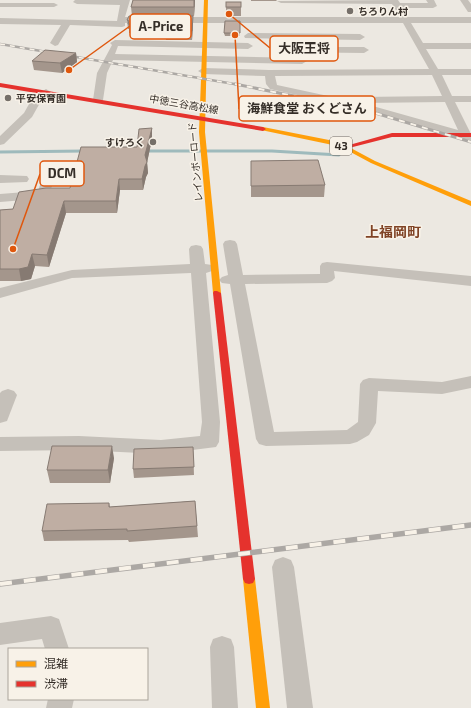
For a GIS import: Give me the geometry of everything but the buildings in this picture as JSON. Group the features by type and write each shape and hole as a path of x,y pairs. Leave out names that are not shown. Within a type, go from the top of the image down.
{"street":[{"path":"2,0 0,4 56,3"},
{"name":"レインボーロード","path":"206,0 202,118 218,299 263,708"},
{"path":"248,23 282,9 396,2 433,6 430,0"},
{"path":"464,0 471,10"},
{"path":"77,2 125,1 110,57 102,73 98,100"},
{"path":"396,2 435,72 467,136"},
{"path":"46,19 56,3"},
{"path":"282,9 355,23"},
{"path":"0,14 67,22 120,18 205,20 248,23 355,23 406,20 471,20"},
{"path":"0,21 46,19"},
{"path":"55,43 67,22"},
{"path":"248,23 250,45 248,60"},
{"path":"355,23 371,73"},
{"path":"60,34 75,34"},
{"path":"115,38 204,45 250,45 360,37"},
{"path":"420,46 471,46"},
{"path":"272,50 366,56"},
{"path":"110,57 313,62"},
{"path":"203,71 269,73 471,72"},
{"path":"269,73 271,84 274,87 338,100 467,136"},
{"name":"中徳三谷高松線","path":"0,85 98,100 313,138 345,147 373,162 471,204"},
{"path":"1,140 28,115 37,98 46,92"},
{"path":"338,100 471,99"},
{"path":"345,147 392,135 467,136"},
{"path":"0,198 43,195 53,166"},
{"path":"0,180 23,179"},
{"path":"230,244 266,439 350,437 362,430 367,423 369,384 442,388 471,382"},
{"path":"0,444 73,443 161,447 209,442 211,422 196,248"},
{"path":"0,293 72,274 197,268 236,280 327,278 327,266 471,281"},
{"path":"0,416 8,395"},
{"path":"283,567 300,708"},
{"path":"0,634 51,627 57,648"},
{"path":"222,647 225,708"}],"waterway":[{"path":"0,152 85,151"},
{"path":"145,151 272,151 339,155"}],"railway":[{"path":"0,44 239,85"},
{"path":"235,84 239,85"},
{"path":"239,85 372,112 471,142"},
{"path":"0,584 471,525"}],"traffic: slow":[{"path":"206,0 202,132 217,293"},
{"path":"263,129 329,142 345,147 373,162 471,204"},
{"path":"249,579 263,708"}],"traffic: jam":[{"path":"0,85 263,129"},
{"path":"345,147 392,135 471,135"},
{"path":"217,293 249,579"}],"place":[{"name":"ちろりん村","path":"350,11"},
{"name":"大阪王将","path":"229,14"},
{"name":"海鮮食堂 おくどさん","path":"235,35"},
{"name":"A-Price","path":"69,70"},
{"name":"平安保育園","path":"8,98"},
{"name":"すけろく","path":"153,142"},
{"name":"DCM","path":"13,249"}],"district":[{"name":"上福岡町","path":"393,232"}]}
